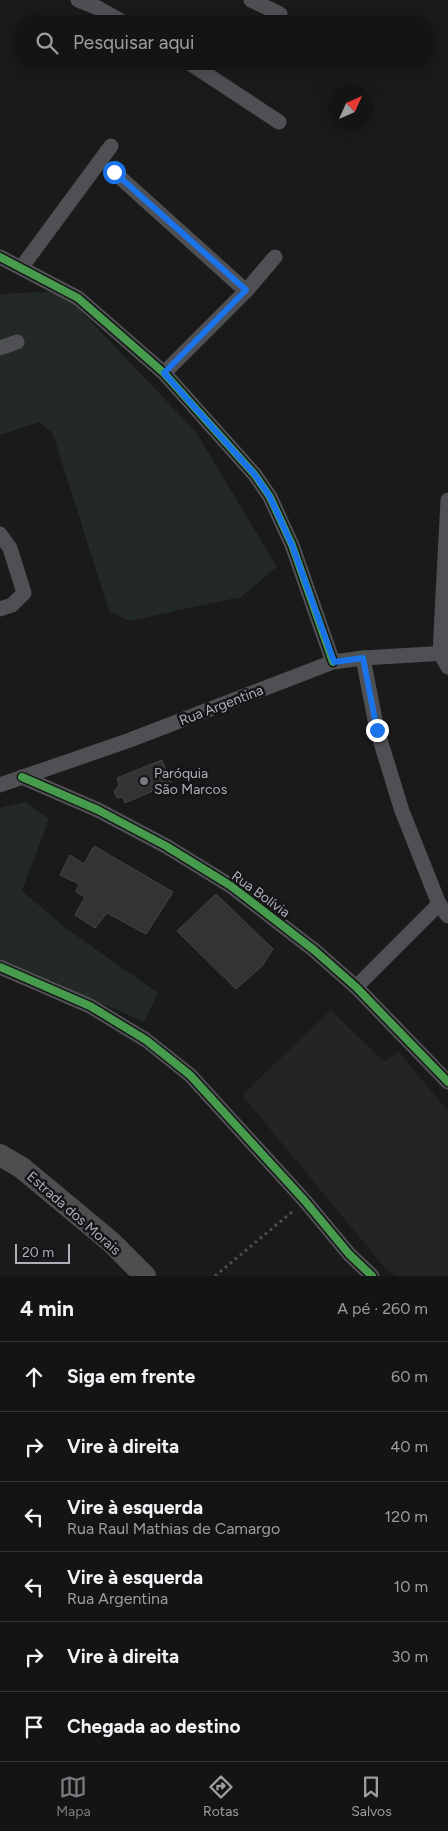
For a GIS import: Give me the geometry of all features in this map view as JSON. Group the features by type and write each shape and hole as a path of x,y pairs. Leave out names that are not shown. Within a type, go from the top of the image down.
{"main road":[{"name":"Estrada dos Morais","path":"0,1155 22,1168 111,1242 145,1276"}],"street":[{"path":"78,0 110,15"},
{"path":"252,0 280,14"},
{"path":"200,70 279,122"},
{"path":"21,268 110,146"},
{"path":"114,172 246,290"},
{"path":"164,373 246,290 275,257"},
{"path":"0,258 78,298 164,373 255,475 270,497 292,545 334,662"},
{"path":"0,348 17,342"},
{"path":"448,500 444,653 448,667"},
{"path":"0,534 10,548 24,593 12,605 0,610"},
{"name":"Rua Argentina","path":"0,785 130,740 334,662 363,658 444,653"},
{"path":"356,987 444,910 397,793 377,730 363,658"},
{"name":"Rua Bolívia","path":"22,777 98,810 166,846 231,886 314,950 356,987 448,1082"},
{"path":"0,967 90,1006 146,1040 190,1075 304,1201 349,1254 372,1276"}],"path":[{"path":"215,1276 304,1201"}],"shaded area":[{"path":"62,291 196,432 277,567 241,597 129,621 109,611 53,434 40,422 0,435 0,294"},
{"path":"25,802 49,819 22,891 67,929 158,993 144,1022 0,958 0,808"},
{"path":"331,1010 384,1062 398,1051 448,1111 448,1276 396,1276 385,1268 242,1095"}],"building":[{"name":"Paróquia São Marcos","path":"162,760 171,783 125,803 123,797 117,798 114,791 119,785 117,778"},
{"path":"94,846 173,892 146,934 107,913 95,928 75,915 85,897 76,892 79,884 60,875 70,855 84,864"},
{"path":"216,894 273,949 262,966 236,989 177,931"}],"cycle path":[{"path":"0,257 78,298 164,373 255,475 270,497 292,545 333,662"},
{"path":"22,777 98,810 166,846 231,886 314,950 356,987 448,1082"},
{"path":"0,967 90,1006 146,1040 190,1075 305,1201 349,1254 372,1276"}],"place":[{"name":"Paróquia São Marcos","path":"144,781"}],"route":[{"path":"114,172 246,290 164,373 255,475 270,497 292,545 334,662 363,658 377,730"}]}
